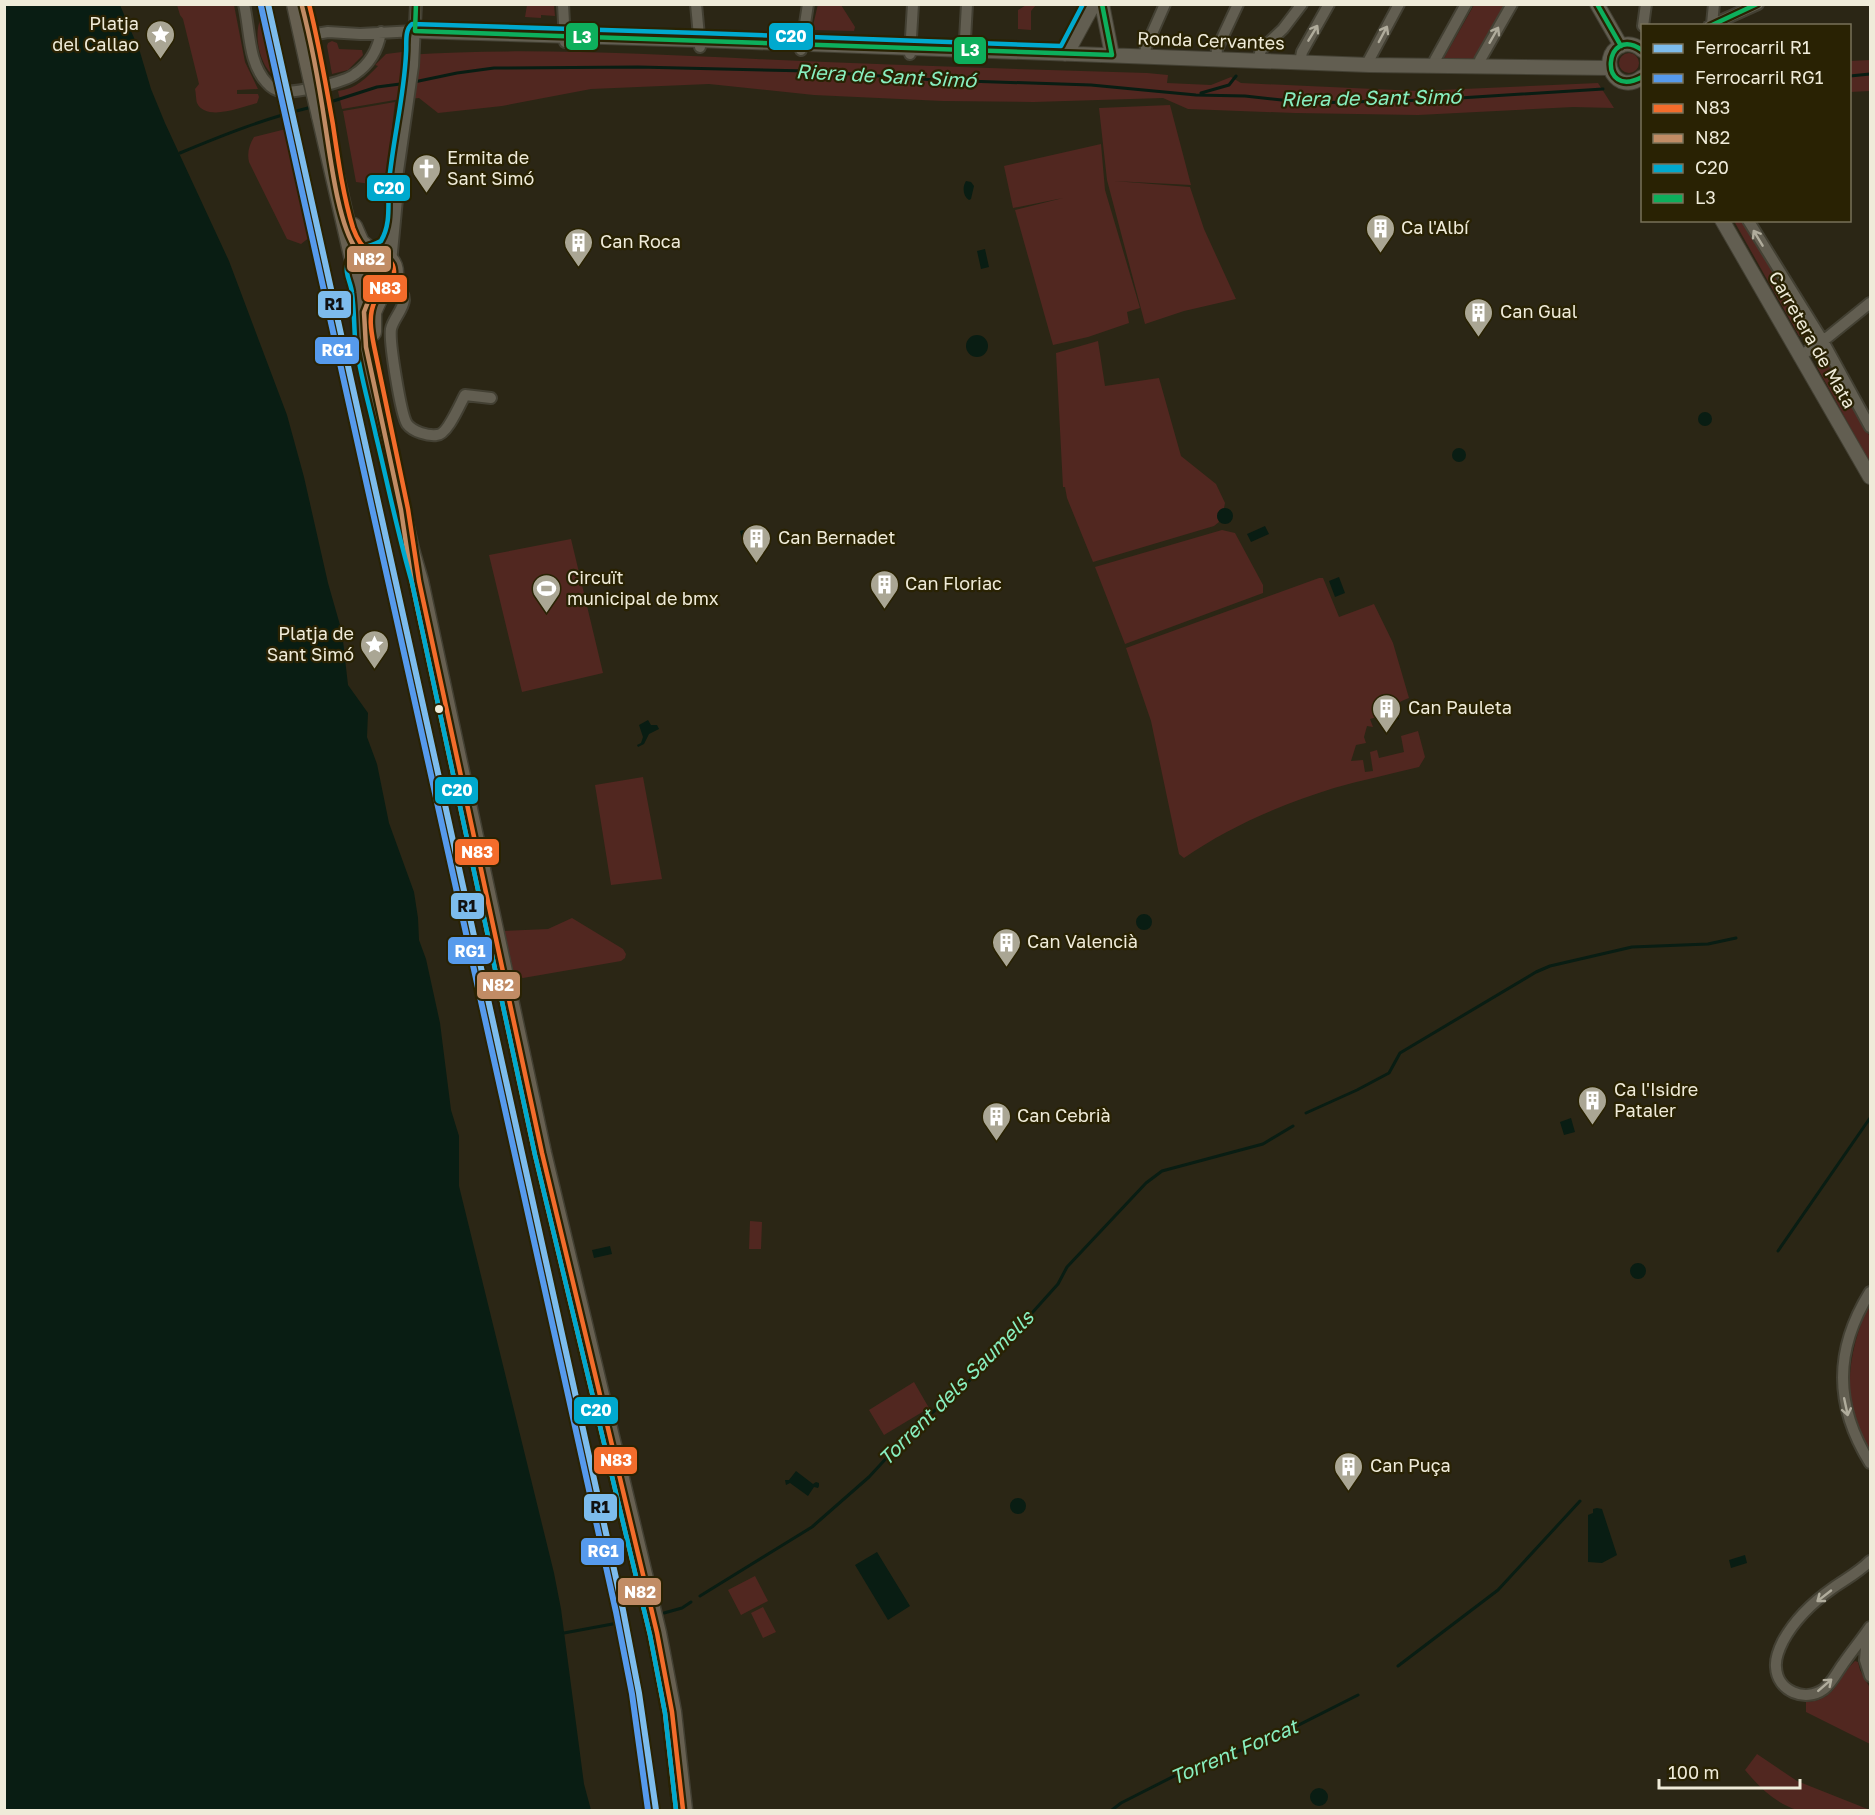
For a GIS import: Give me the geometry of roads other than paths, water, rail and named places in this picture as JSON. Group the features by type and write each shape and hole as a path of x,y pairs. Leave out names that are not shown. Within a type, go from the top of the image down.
{"main road":[{"path":"296,4 320,80"},
{"path":"301,4 307,25 316,34"},
{"path":"309,4 316,34 320,80 333,168 355,264 354,280 359,287 369,293 383,268"},
{"path":"326,115 336,145 350,214 360,243 383,268"},
{"path":"355,264 364,255 383,268"},
{"path":"383,268 370,321 416,551 419,581"},
{"path":"359,287 363,339 371,379 419,581 542,1152 657,1633 672,1712 683,1810"}],"street":[{"path":"244,4 253,54 259,72 269,86 284,92 320,80 347,79 355,75 376,52 381,32"},
{"path":"383,268 393,232 397,199 396,185 413,66 416,4"},
{"path":"563,4 565,39"},
{"path":"696,4 700,43"},
{"path":"802,47 808,4"},
{"path":"911,51 913,4"},
{"path":"965,53 967,4"},
{"path":"1145,57 1146,47 1165,4"},
{"path":"1216,60 1217,49 1238,4"},
{"path":"1258,60 1261,50 1288,24 1302,4"},
{"path":"1300,62 1302,52 1329,4"},
{"path":"1369,65 1369,60 1399,4"},
{"path":"1436,65 1435,60 1466,4"},
{"path":"1480,66 1480,60 1512,4"},
{"path":"1597,4 1621,46"},
{"path":"1643,24 1646,4"},
{"path":"1711,24 1714,4"},
{"path":"1713,24 1758,4"},
{"path":"1065,54 1093,6"},
{"path":"1090,55 1085,42 1093,6"},
{"path":"1093,6 1112,56"},
{"path":"316,34 415,31"},
{"name":"Ronda Cervantes","path":"415,31 565,39 965,53 1065,54 1369,65 1610,68"},
{"path":"1639,48 1628,44 1621,46 1612,54 1610,68 1620,81 1641,79"},
{"name":"Carretera de Mata","path":"1723,222 1870,477"},
{"name":"Carretera de Mata","path":"1749,222 1823,341 1870,427"},
{"path":"383,268 393,232"},
{"path":"383,268 399,287 404,298 392,324 390,339 407,424 426,434 442,434 465,395 491,398"},
{"path":"1800,356 1823,341 1870,303"},
{"path":"1870,1292 1845,1349 1843,1372 1844,1397 1849,1421 1870,1463"},
{"path":"1870,1561 1804,1612 1783,1641 1775,1667 1781,1684 1804,1696 1813,1695 1824,1689 1870,1628"},
{"path":"1870,1628 1866,1638 1864,1660 1870,1676"}],"waterway":[{"name":"Riera de Sant Simó","path":"414,82 494,68 638,67 809,71 936,80 1091,85 1310,103 1428,100 1603,89"},
{"name":"Riera de Sant Simó","path":"1851,76 1870,74"},
{"path":"1201,93 1229,85 1236,76"},
{"name":"Riera de Sant Simó","path":"324,104 377,87 408,83"},
{"name":"Riera de Sant Simó","path":"180,153 245,127 312,107"},
{"name":"Torrent dels Saumells","path":"1306,1113 1389,1073 1400,1053 1536,972 1550,966 1632,947 1708,944 1736,938"},
{"name":"Torrent Forcat","path":"1778,1251 1870,1118"},
{"name":"Torrent dels Saumells","path":"700,1596 812,1527 869,1477 915,1427 965,1385 988,1362 1058,1284 1067,1267 1146,1183 1162,1171 1263,1144 1293,1126"},
{"name":"Torrent Forcat","path":"1398,1666 1498,1590 1580,1501"},
{"name":"Torrent dels Saumells","path":"664,1613 682,1608 691,1602"},
{"path":"564,1633 618,1623"},
{"name":"Torrent Forcat","path":"1112,1810 1121,1803 1188,1769 1269,1740 1358,1695"}],"rail line":[{"name":"R1","path":"268,4 623,1610 639,1693 656,1810"},
{"name":"RG1","path":"261,6 616,1612 632,1694 648,1810"}],"place":[{"name":"Platja del Callao","path":"160,60"},
{"name":"Ermita de Sant Simó","path":"426,194"},
{"name":"Ca l'Albí","path":"1380,254"},
{"name":"Can Roca","path":"579,268"},
{"name":"Can Gual","path":"1479,338"},
{"name":"Can Bernadet","path":"757,564"},
{"name":"Can Floriac","path":"884,610"},
{"name":"Circuït municipal de bmx","path":"546,614"},
{"name":"Platja de Sant Simó","path":"375,670"},
{"name":"Can Pauleta","path":"1387,734"},
{"name":"Can Valencià","path":"1006,968"},
{"name":"Ca l'Isidre Pataler","path":"1593,1126"},
{"name":"Can Cebrià","path":"996,1142"},
{"name":"Can Puça","path":"1349,1492"}]}
